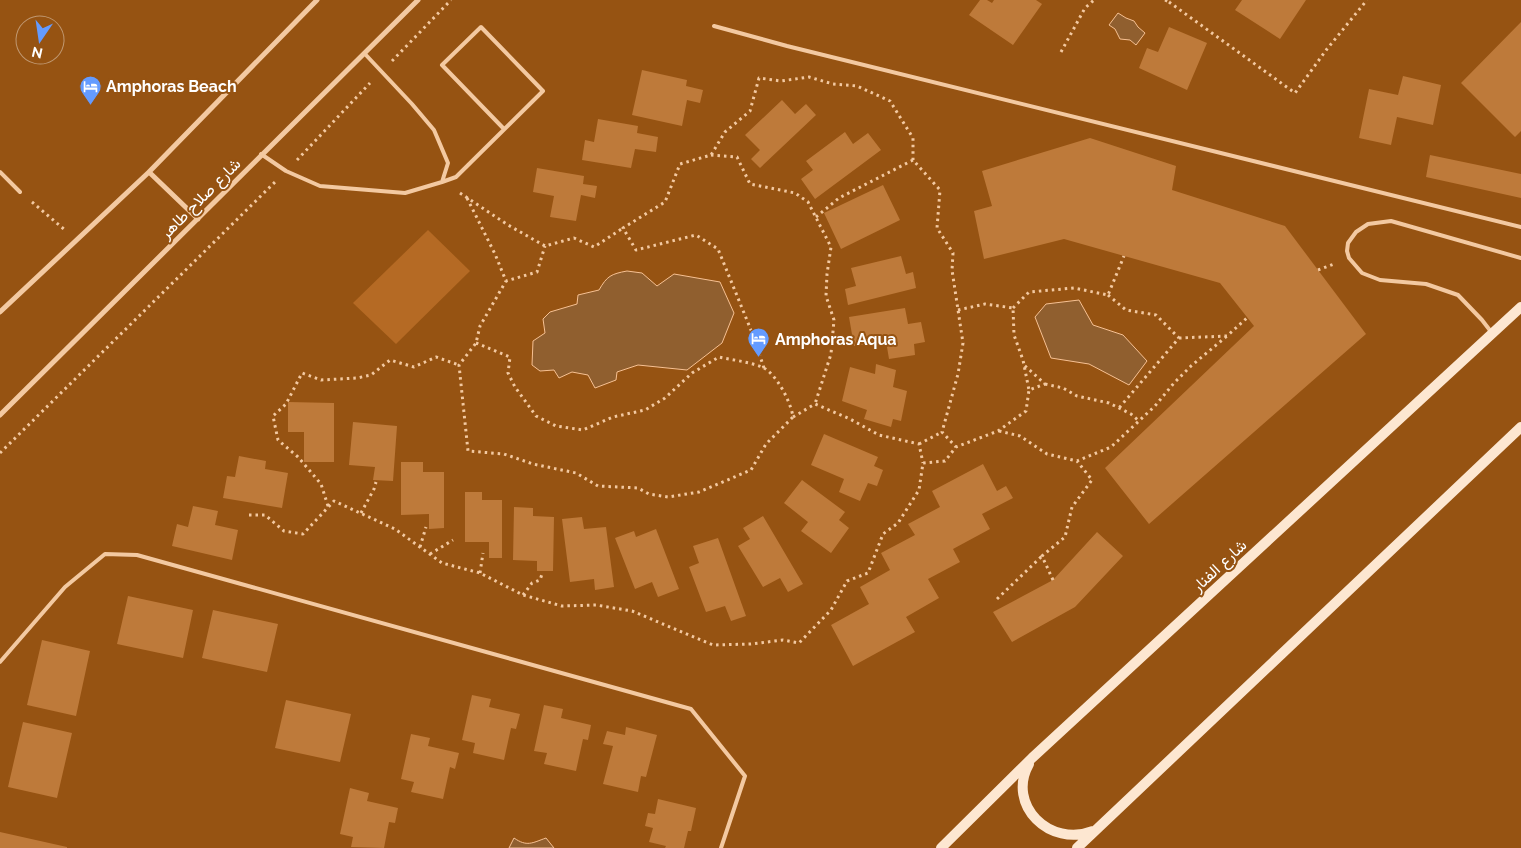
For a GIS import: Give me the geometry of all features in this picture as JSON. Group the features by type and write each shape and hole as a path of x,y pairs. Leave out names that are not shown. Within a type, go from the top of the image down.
{"main road":[{"name":"شارع الفنار","path":"941,848 1032,758 1521,307"},
{"path":"1077,848 1521,427"},
{"path":"1032,758 1026,770 1023,783 1028,809 1036,820 1058,834 1071,836 1085,834 1097,829"}],"street":[{"path":"0,312 149,172 317,0"},
{"name":"شارع صلاح طاهر","path":"0,415 418,0"},
{"path":"149,172 198,219"}],"lane":[{"path":"714,26 788,46 1521,227"},
{"path":"261,154 286,171 320,186 405,193 456,177 543,91 481,27 442,65 504,129"},
{"path":"365,54 382,70 434,130 448,163 442,182"},
{"path":"0,172 20,192"},
{"path":"1492,333 1458,295 1426,284 1380,280 1362,273 1349,258 1347,251 1348,243 1356,232 1368,224 1391,221 1521,258"},
{"path":"0,662 65,587 105,554 137,555 550,671 691,708 746,776 721,848"}],"path":[{"path":"0,453 286,171 450,0"},
{"path":"1061,52 1085,8 1094,0"},
{"path":"1165,0 1169,1 1295,93 1366,0"},
{"path":"711,155 725,132 750,111 759,78 782,81 809,77 833,84 857,86 890,101 913,138 913,160 940,190 937,228 953,253 952,270 963,343 958,374 942,432 919,444 879,435 850,419 815,404"},
{"path":"442,182 467,196 508,225 545,246 574,238 594,247 665,202 680,164 711,155 737,157 750,184 794,193 808,202 831,248 826,296 834,320 831,354 815,404 793,417 766,444 751,470 700,492 668,497 650,494 638,488 598,486 576,473 533,464 504,454 468,451 459,365 476,343 480,326 506,281 537,272 545,246"},
{"path":"816,217 839,198 913,160"},
{"path":"20,192 78,239"},
{"path":"467,196 506,281"},
{"path":"623,228 636,250 696,235 718,249 764,368 782,388 792,408 793,417"},
{"path":"1108,294 1124,256"},
{"path":"923,464 945,461 956,447 998,431 1026,411 1029,390 1024,365 1014,335 1013,308 1029,292 1074,288 1108,294 1126,310 1156,315 1179,338"},
{"path":"958,310 985,304 1013,308"},
{"path":"998,431 1020,436 1047,454 1077,461 1111,447 1155,406 1191,366 1248,318"},
{"path":"1119,408 1179,338 1227,336"},
{"path":"476,343 510,357 508,373 515,387 536,416 556,426 583,430 613,417 644,410 665,398 692,373 719,357 764,368"},
{"path":"328,506 321,484 298,457 278,440 273,416 286,404 302,373 320,380 357,378 371,375 390,360 414,367 436,357 459,365"},
{"path":"1024,365 1045,384 1063,388 1077,396 1109,403 1131,414 1139,421"},
{"path":"1029,390 1045,384"},
{"path":"942,432 956,447"},
{"path":"249,515 265,515 284,531 303,534 334,501 395,529 442,563 480,572 523,596 562,606 596,605 632,611 713,645 751,644 783,640 799,643 831,610 847,581 868,573 883,534 898,523 919,490 923,464 919,444"},
{"path":"997,599 1065,537 1072,507 1092,480 1077,461"},
{"path":"361,513 376,482"},
{"path":"420,547 426,527"},
{"path":"430,554 453,540"},
{"path":"480,572 483,553"},
{"path":"1042,556 1053,580"},
{"path":"523,596 532,583 540,580 542,574"}],"shaded area":[{"path":"1118,13 1134,21 1145,33 1136,45 1130,40 1120,39 1115,29 1109,25"},
{"path":"428,230 470,271 396,344 353,303"},
{"path":"627,271 642,273 657,286 674,274 720,282 734,313 722,343 687,370 638,365 617,372 616,380 595,388 588,375 572,372 559,378 554,370 540,371 532,365 533,341 545,333 543,319 550,312 577,304 578,295 599,290 610,276"},
{"path":"1079,300 1093,325 1123,335 1147,361 1129,385 1089,364 1051,358 1035,317 1046,304"},
{"path":"514,838 526,843 533,843 546,838 554,848 509,848"}],"building":[{"path":"980,0 987,0 992,3 994,0 1036,0 1042,4 1013,45 969,15"},
{"path":"1242,0 1306,0 1280,39 1235,10"},
{"path":"1521,22 1521,131 1515,137 1461,83"},
{"path":"1169,27 1207,43 1187,90 1139,68 1147,48 1158,52"},
{"path":"642,70 687,80 686,86 703,90 700,103 687,100 682,126 632,115"},
{"path":"1403,76 1441,85 1433,125 1397,117 1391,145 1359,138 1369,89 1398,95"},
{"path":"782,100 795,114 806,104 816,115 760,168 751,159 760,150 745,135"},
{"path":"598,119 638,126 637,133 658,137 656,152 635,149 631,168 582,160 585,140 594,142"},
{"path":"845,132 853,144 868,133 881,150 815,199 801,179 813,170 806,161"},
{"path":"1090,138 1176,166 1172,190 1285,226 1366,334 1149,524 1105,468 1254,326 1220,283 1064,239 984,259 974,211 992,206 982,171"},
{"path":"1430,155 1521,174 1521,198 1426,177"},
{"path":"537,168 584,176 583,184 597,186 595,198 581,195 576,221 550,217 554,196 533,192"},
{"path":"883,185 900,220 841,249 824,213"},
{"path":"901,256 906,274 913,272 916,288 848,305 845,289 856,286 851,268"},
{"path":"905,308 908,324 921,322 925,342 914,344 915,355 889,359 886,341 854,346 849,317"},
{"path":"876,364 896,370 893,387 907,391 901,421 893,419 891,427 864,419 867,410 842,401 850,367 875,374"},
{"path":"288,402 334,403 334,462 304,462 304,432 288,432"},
{"path":"353,422 397,426 393,481 373,480 375,467 349,465"},
{"path":"824,434 878,457 874,466 883,470 877,486 868,483 860,501 839,492 844,479 811,465"},
{"path":"239,456 266,461 265,469 288,473 282,508 223,498 227,476 235,477"},
{"path":"401,462 423,462 423,472 444,472 444,528 429,529 429,514 401,515"},
{"path":"983,464 997,491 1006,486 1013,498 982,514 990,529 953,549 960,562 928,579 939,598 906,617 915,632 853,666 831,625 869,604 860,587 890,570 881,553 915,535 908,524 940,507 932,491"},
{"path":"802,480 845,512 839,520 849,528 831,553 801,531 808,522 784,503"},
{"path":"465,492 482,492 482,500 502,500 502,558 489,558 489,542 465,542"},
{"path":"193,506 218,511 215,525 238,530 232,560 172,546 177,524 188,527"},
{"path":"514,507 533,508 533,516 554,517 553,571 537,571 537,561 513,560"},
{"path":"763,516 803,584 788,592 780,578 763,587 738,546 750,539 743,528"},
{"path":"582,517 584,529 606,527 614,587 595,590 594,579 570,582 562,519"},
{"path":"656,529 679,589 658,597 652,582 635,589 615,538 634,531 636,537"},
{"path":"1097,532 1123,556 1075,607 1012,642 993,612 1053,580"},
{"path":"718,538 746,616 731,621 725,606 706,612 689,567 699,563 693,546"},
{"path":"128,596 193,610 183,658 117,644"},
{"path":"213,610 278,624 267,672 202,658"},
{"path":"42,640 90,651 76,716 27,705"},
{"path":"472,695 491,699 489,707 520,714 516,729 511,728 504,760 473,753 475,743 462,740"},
{"path":"286,700 351,714 340,762 275,748"},
{"path":"544,705 563,709 561,718 591,725 588,740 583,739 576,771 544,764 547,753 534,751"},
{"path":"23,722 72,733 57,798 8,787"},
{"path":"626,727 657,735 646,777 641,776 638,792 603,784 613,746 603,744 607,731 625,735"},
{"path":"411,734 430,738 428,746 459,753 455,769 450,767 443,799 411,792 414,782 401,779"},
{"path":"350,788 369,793 367,801 398,808 395,823 389,822 384,848 351,847 353,837 340,834"},
{"path":"658,799 696,808 691,831 688,831 684,848 665,848 666,846 649,842 653,828 645,826 648,813 655,814"},
{"path":"0,832 67,847 67,848 0,848"}],"place":[{"name":"Amphoras Beach","path":"90,105"},
{"name":"Amphoras Aqua","path":"759,358"}]}
